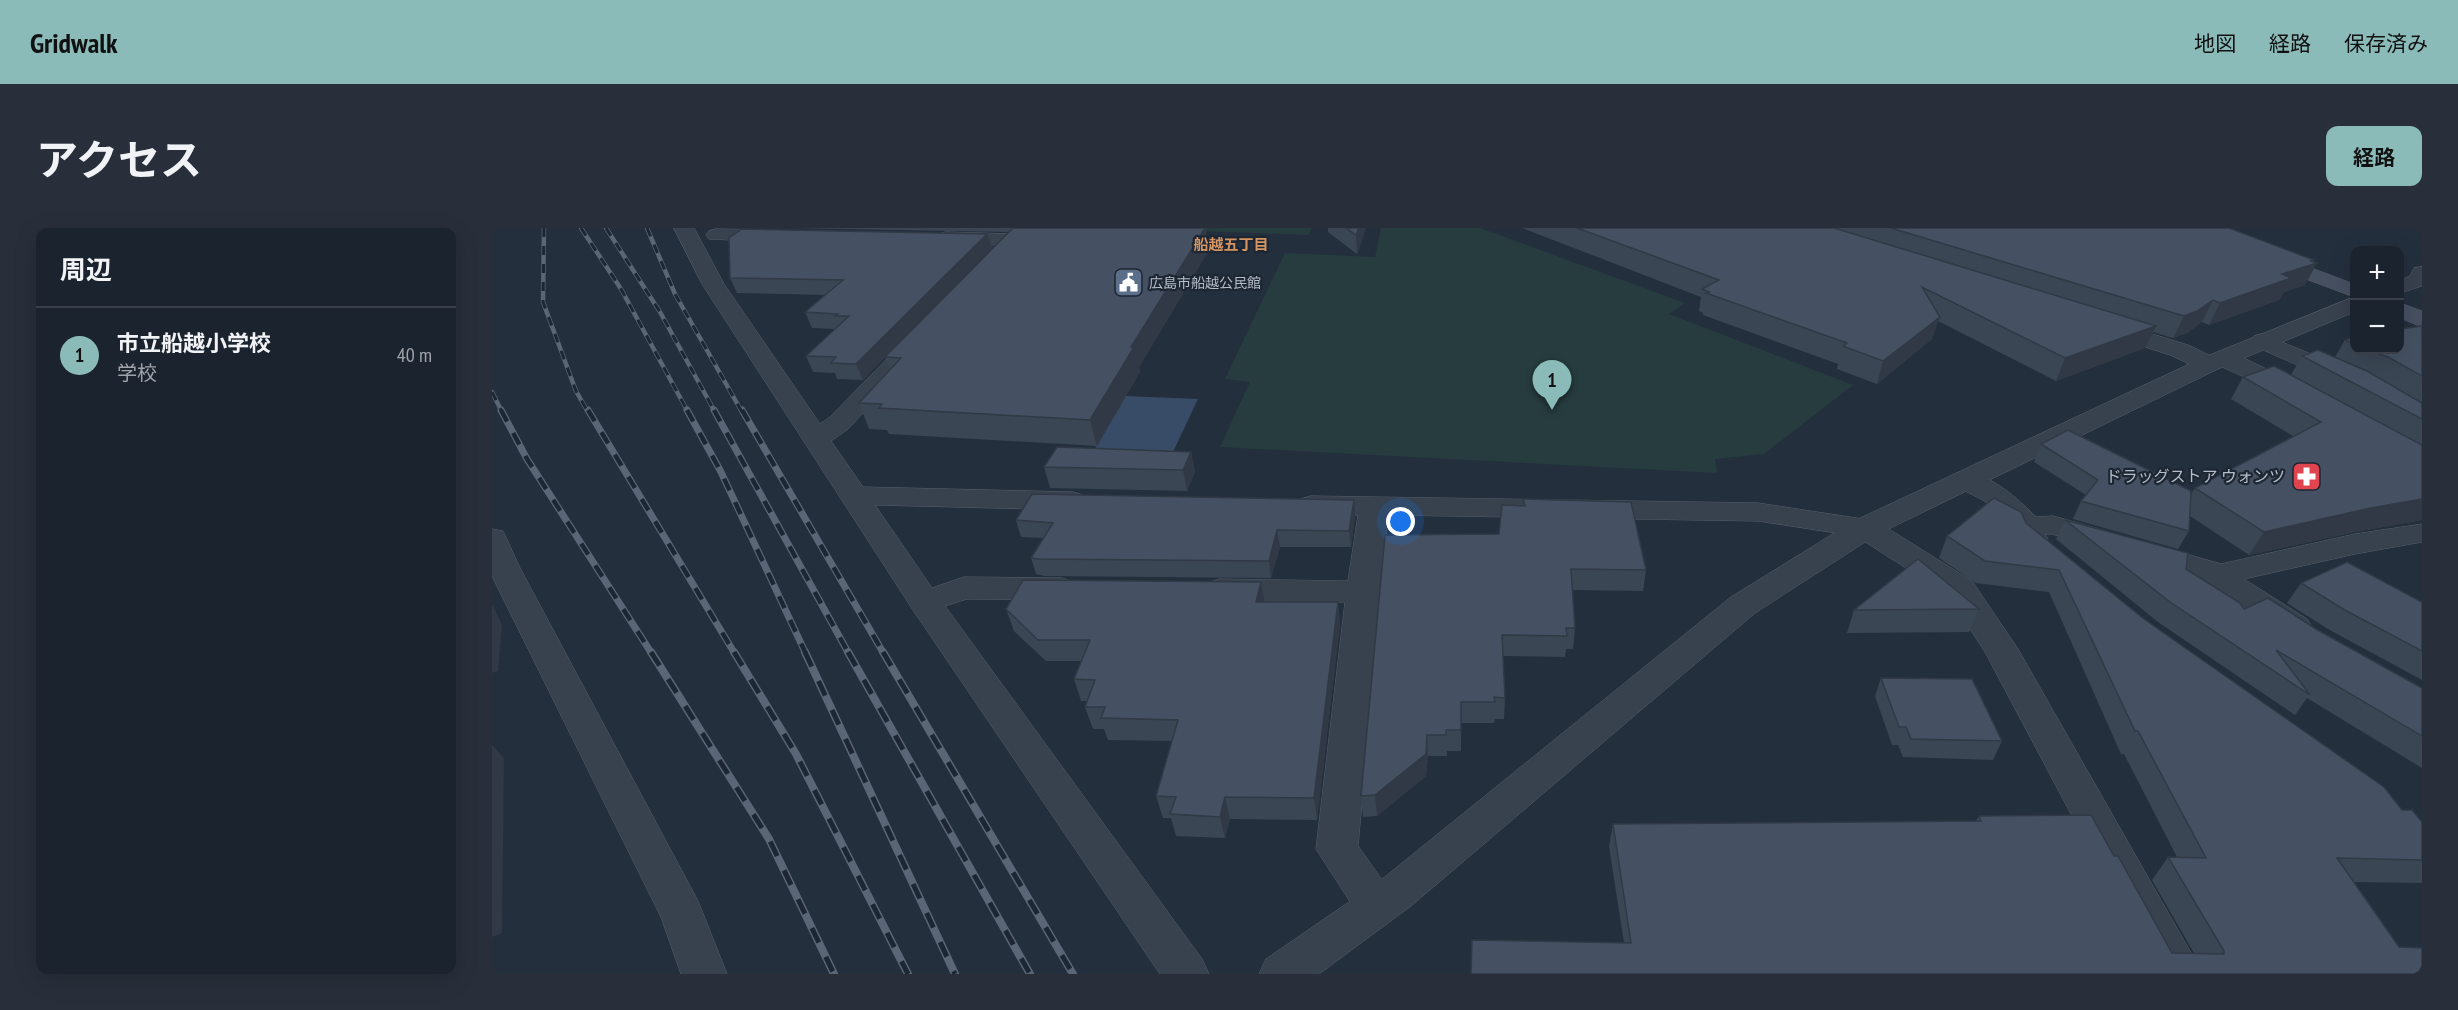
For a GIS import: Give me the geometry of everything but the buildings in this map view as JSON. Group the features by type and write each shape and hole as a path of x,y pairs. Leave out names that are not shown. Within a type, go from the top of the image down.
{"main road":[{"path":"2187,228 2350,289"},
{"path":"2404,312 2422,320"}],"street":[{"path":"799,236 704,233 713,284 925,602 1186,974"},
{"path":"931,238 1022,234"},
{"path":"991,264 1022,234"},
{"path":"2404,285 2418,280 2422,273"},
{"path":"1294,971 1377,907 1743,605 1865,528 2217,361 2350,306"},
{"path":"816,439 839,423 936,321"},
{"path":"2088,321 2268,378 2316,404"},
{"path":"2262,341 2364,386"},
{"path":"1966,480 2000,498 2028,526 2029,536 2056,558"},
{"path":"856,496 1099,501"},
{"path":"1279,505 1758,512 1865,528 1959,588 2001,649 2180,974"},
{"path":"1374,506 1337,849 1377,907"},
{"path":"2028,526 2053,525 2079,531 2204,568 2325,644"},
{"path":"2214,576 2355,544 2422,533"},
{"path":"492,538 504,568 681,915 704,974"},
{"path":"925,602 964,588 1093,589"},
{"path":"1187,590 1363,592"}],"green space":[{"path":"1124,228 1312,228 1308,235"},
{"path":"1381,228 1480,228 1685,303 1669,314 1853,385 1764,454 1715,459 1717,473 1220,447 1250,382 1225,379 1285,253 1375,257"}],"water":[{"path":"1125,396 1198,399 1164,471 1084,468"}],"railway":[{"path":"544,228 543,302 576,391 588,412"},
{"path":"581,228 621,289 688,412"},
{"path":"606,228 660,312 715,412"},
{"path":"647,228 675,294 742,412"},
{"path":"492,392 501,410"},
{"path":"501,410 527,459 652,654"},
{"path":"588,410 735,654"},
{"path":"687,410 721,472 806,654"},
{"path":"714,410 849,654"},
{"path":"742,410 884,654"},
{"path":"651,652 769,839 834,974"},
{"path":"734,652 796,754 908,974"},
{"path":"805,652 955,974"},
{"path":"848,652 1030,974"},
{"path":"883,652 1073,974"}],"place":[{"name":"広島市船越公民館","path":"1128,283"},
{"name":"市立船越小学校","path":"1552,410"},
{"name":"ドラッグストア ウォンツ","path":"2306,476"}],"district":[{"name":"船越五丁目","path":"1231,245"}]}
